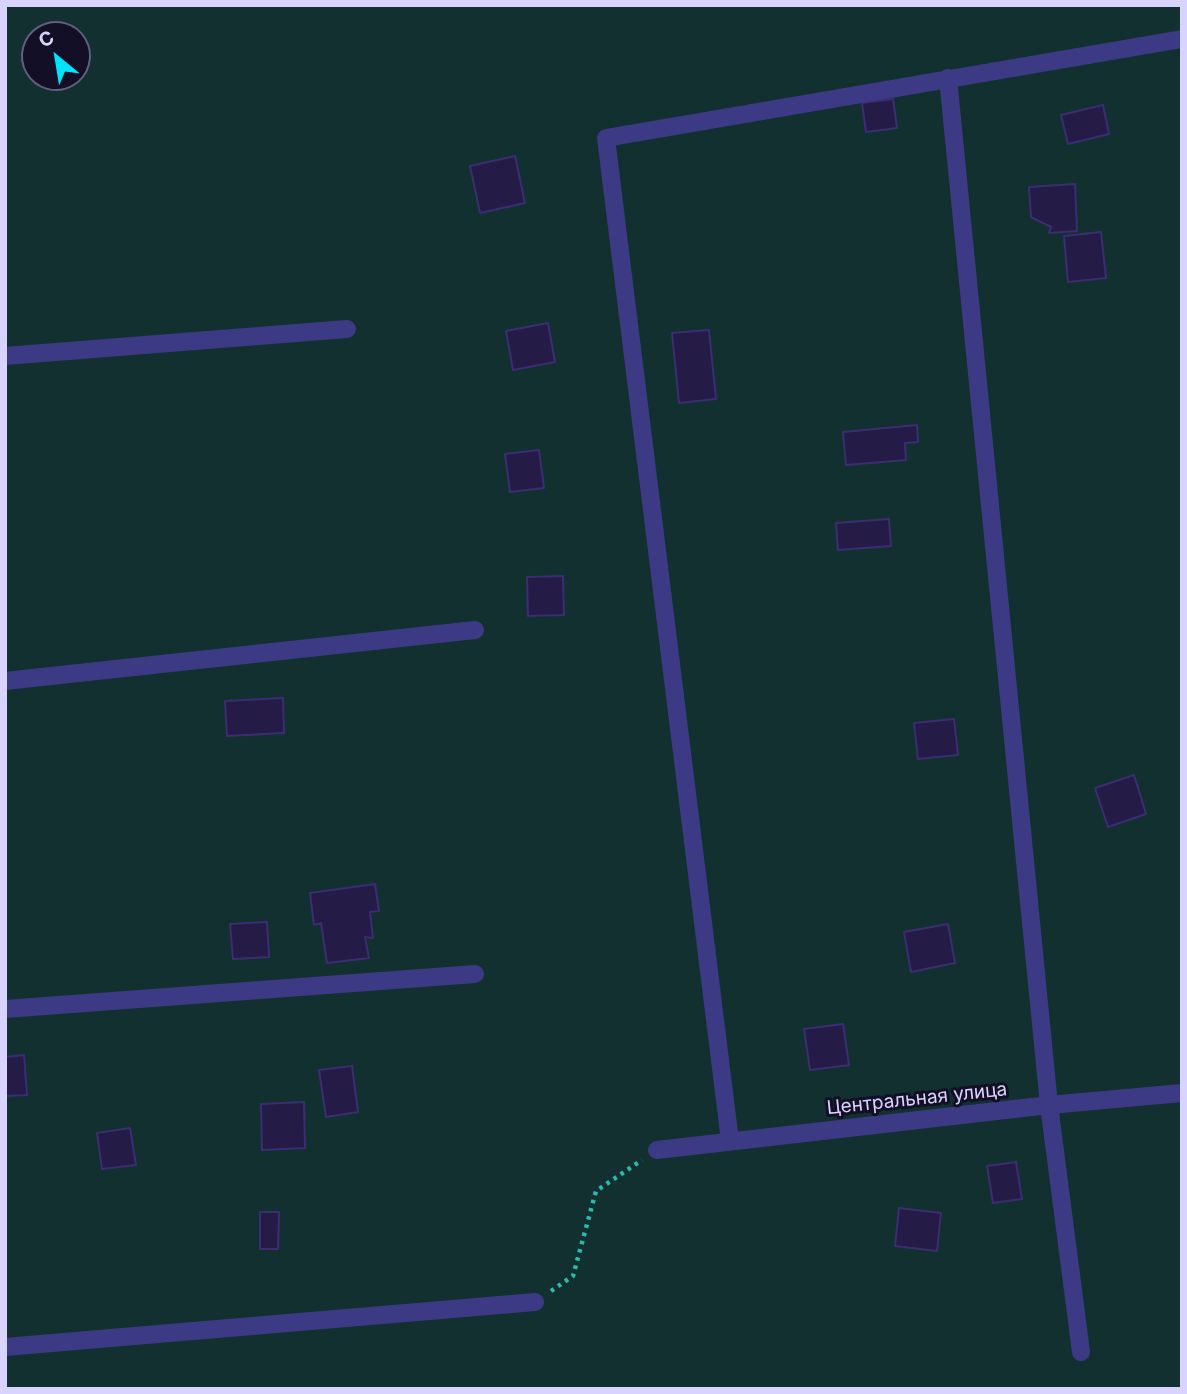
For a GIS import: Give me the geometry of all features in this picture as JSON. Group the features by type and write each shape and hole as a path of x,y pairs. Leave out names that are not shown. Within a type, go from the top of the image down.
{"street":[{"path":"730,1141 607,138 1182,39"},
{"path":"948,78 1049,1105 1081,1352"},
{"path":"5,355 346,329"},
{"path":"5,681 475,630"},
{"path":"5,1009 475,974"},
{"name":"Центральная улица","path":"657,1150 1049,1105 1182,1093"},
{"path":"5,1347 535,1302"}],"path":[{"path":"535,1302 573,1276 596,1191 657,1150"}],"green space":[{"path":"5,5 1182,5 1182,1389 5,1389"}],"building":[{"path":"893,99 897,128 866,132 862,103"},
{"path":"1103,105 1109,134 1068,144 1061,115"},
{"path":"515,156 525,203 480,213 470,166"},
{"path":"1075,184 1077,231 1049,233 1051,227 1031,217 1029,187"},
{"path":"1101,232 1106,278 1068,282 1064,236"},
{"path":"548,323 555,362 513,370 506,331"},
{"path":"709,330 716,399 679,403 672,333"},
{"path":"917,425 918,442 905,443 906,460 846,465 843,432"},
{"path":"539,450 544,488 510,492 505,454"},
{"path":"889,519 891,546 838,550 836,523"},
{"path":"563,576 564,615 528,616 527,577"},
{"path":"283,698 284,733 227,736 225,701"},
{"path":"954,719 958,755 918,759 914,723"},
{"path":"1134,775 1146,814 1108,827 1095,788"},
{"path":"375,884 379,911 370,912 373,938 365,937 369,958 327,963 321,923 314,925 310,893"},
{"path":"267,922 269,957 233,959 230,924"},
{"path":"948,924 955,963 911,972 904,932"},
{"path":"843,1024 849,1065 810,1070 804,1029"},
{"path":"24,1055 27,1095 5,1096 5,1057"},
{"path":"352,1066 358,1112 326,1117 319,1070"},
{"path":"304,1102 305,1148 262,1150 261,1104"},
{"path":"130,1128 136,1165 102,1169 97,1133"},
{"path":"1016,1162 1022,1199 993,1203 987,1166"},
{"path":"899,1208 941,1213 937,1251 895,1246"},
{"path":"260,1212 279,1212 278,1249 260,1249"}]}
